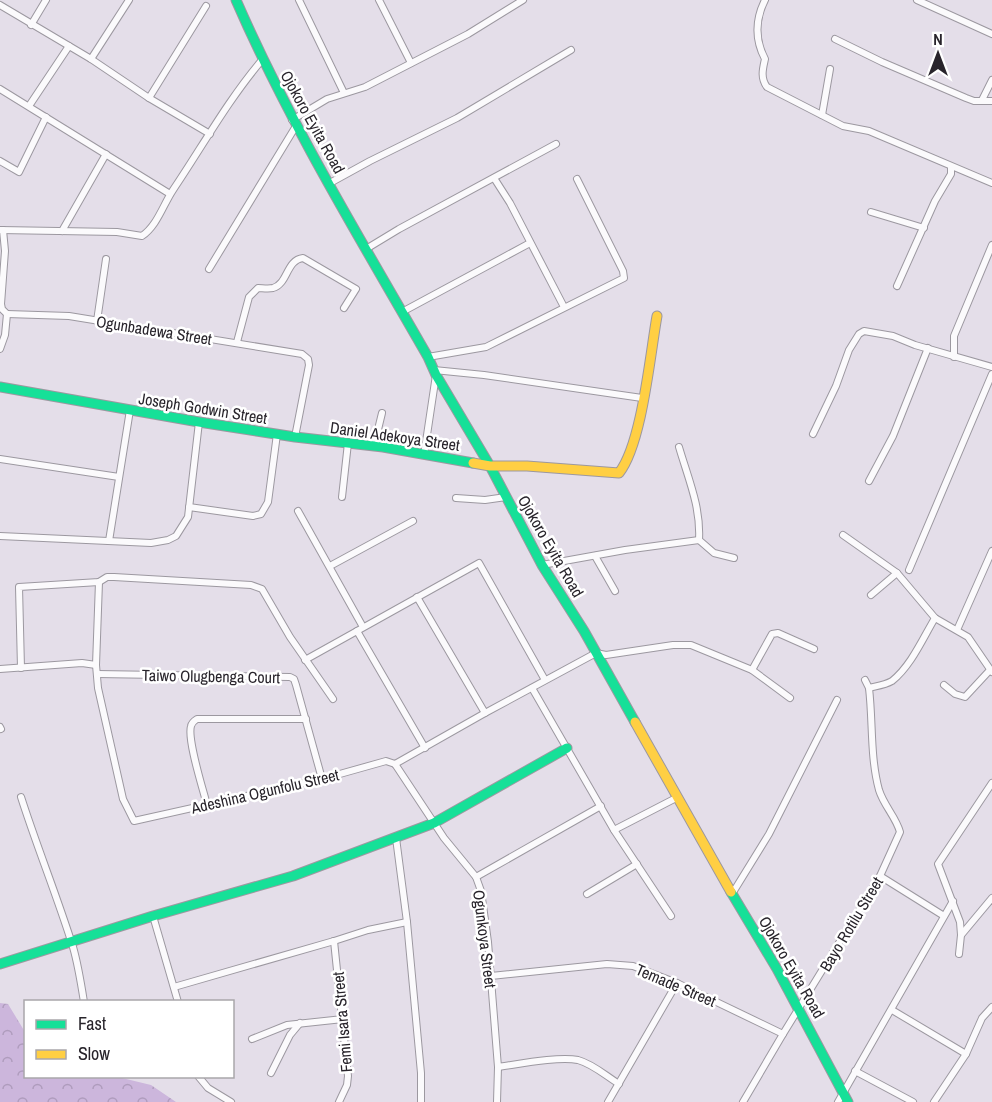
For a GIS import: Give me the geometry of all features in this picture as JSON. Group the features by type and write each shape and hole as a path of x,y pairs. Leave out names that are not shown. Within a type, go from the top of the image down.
{"street":[{"path":"31,25 46,0"},
{"path":"91,59 129,0"},
{"name":"Ojokoro Eyita Road","path":"236,0 262,60 294,123 490,466 542,565 584,631 732,894 800,1009 843,1099"},
{"path":"299,0 344,93"},
{"path":"379,0 411,63"},
{"path":"209,269 294,123 327,99 365,87 468,34 523,0"},
{"path":"765,0 757,24 759,49 765,59 762,70 766,87 843,126 869,131 992,183"},
{"path":"918,0 992,34"},
{"path":"0,5 210,134"},
{"path":"149,98 206,6"},
{"path":"836,39 882,62 966,98 974,101 992,101"},
{"path":"29,106 69,46"},
{"path":"330,183 457,118 572,50"},
{"path":"0,349 5,335 7,314 1,304 4,251 2,230 117,232 142,236 149,231 170,194 232,99 262,60"},
{"path":"822,115 830,69"},
{"path":"982,100 992,80"},
{"path":"0,89 170,194"},
{"path":"0,161 19,172 46,117"},
{"path":"366,249 556,144"},
{"path":"62,231 106,154"},
{"path":"897,286 935,201 951,174 951,167"},
{"path":"494,178 510,203 564,307"},
{"path":"428,357 486,347 625,277 577,179"},
{"path":"871,212 924,228"},
{"path":"402,312 530,243"},
{"path":"954,357 954,336 992,245"},
{"path":"237,342 249,297 258,288 272,288 277,285 293,262 298,259 303,258 356,289 344,308"},
{"path":"98,321 106,259"},
{"name":"Ogunbadewa Street","path":"7,314 47,314 302,354 308,359 309,364 295,437"},
{"path":"424,455 435,373 484,375 642,398 657,316"},
{"path":"813,434 836,386 846,358 859,334 864,331 880,332 992,367"},
{"path":"870,481 893,436 928,348"},
{"path":"909,570 992,374"},
{"path":"0,387 130,410"},
{"name":"Daniel Adekoya Street","path":"295,437 374,446 490,466 527,466 619,473 625,469 628,462 642,398"},
{"name":"Joseph Godwin Street","path":"109,541 130,410 295,437"},
{"path":"374,446 382,413"},
{"path":"0,536 151,543 168,540 179,532 188,517 199,422"},
{"path":"189,507 253,516 261,514 268,502 272,458 277,434"},
{"path":"342,497 348,443"},
{"path":"679,447 696,500 700,526 699,540"},
{"path":"0,459 119,477"},
{"path":"456,498 485,500 506,497"},
{"path":"298,511 330,566 360,629 425,748"},
{"path":"330,566 413,521"},
{"path":"843,535 897,573 935,618 968,637 991,671 965,697 955,694 944,685"},
{"path":"542,565 699,540 714,553 734,558"},
{"path":"957,630 992,551"},
{"path":"595,556 615,591"},
{"path":"305,660 479,563 545,680"},
{"path":"871,595 897,573"},
{"path":"21,668 19,586 99,582 107,577 251,585 262,590 305,660 333,699"},
{"path":"97,674 99,582"},
{"path":"417,597 485,713"},
{"path":"865,680 869,688 893,680 909,661 935,618"},
{"path":"752,670 772,634 778,633 814,649"},
{"path":"395,764 596,653 606,655 673,645 691,645 752,670 790,698"},
{"path":"0,669 82,663 96,665"},
{"name":"Taiwo Olugbenga Court","path":"97,674 290,677 294,679 296,685 322,779"},
{"name":"Adeshina Ogunfolu Street","path":"97,674 101,704 123,799 134,821 322,779 386,761 395,764"},
{"path":"532,688 614,830 671,915"},
{"name":"Bayo Rotilu Street","path":"743,1102 880,876 898,837 900,830 884,802 874,763 869,688"},
{"path":"732,894 769,834 837,700"},
{"path":"207,805 191,741 190,726 193,721 197,719 306,719"},
{"path":"1,961 292,876 434,824 567,748"},
{"name":"Ogunkoya Street","path":"395,764 434,824 476,877 481,891 485,910 498,1067 497,1102"},
{"path":"959,954 962,935 960,922 938,864 992,783"},
{"path":"21,797 71,942 84,1000"},
{"path":"614,830 678,797"},
{"path":"476,877 601,806"},
{"path":"396,838 407,922 421,1073 421,1102"},
{"path":"587,894 637,864"},
{"path":"880,876 944,915"},
{"path":"962,935 992,898"},
{"path":"843,1099 855,1071 953,901"},
{"path":"153,915 177,1000"},
{"path":"174,987 368,930 407,922"},
{"name":"Femi Isara Street","path":"334,941 348,1076 347,1085 339,1102"},
{"name":"Temade Street","path":"491,976 607,964 633,966 677,983 783,1034"},
{"path":"608,1102 677,983"},
{"path":"934,1102 966,1054 974,1032 992,1007"},
{"path":"892,1010 966,1054"},
{"path":"252,1039 300,1022 343,1019"},
{"path":"271,1073 290,1035 300,1022"},
{"path":"498,1067 566,1059 577,1060 619,1084"},
{"path":"855,1071 913,1102"},
{"path":"199,1078 208,1088 231,1102"}],"green space":[{"path":"0,1003 8,1004 24,1030 24,1078 122,1078 151,1085 176,1102 0,1102"}],"traffic: fast":[{"path":"236,0 279,92 327,181 490,466 542,565 584,631 635,722"},
{"path":"0,387 199,422 295,437 383,447 473,463"},
{"path":"0,964 153,916 293,876 434,823 567,748"},
{"path":"731,892 777,969 848,1102"}],"traffic: slow":[{"path":"473,463 490,466 527,466 619,473 634,442 657,316"},
{"path":"635,722 731,892"}]}
